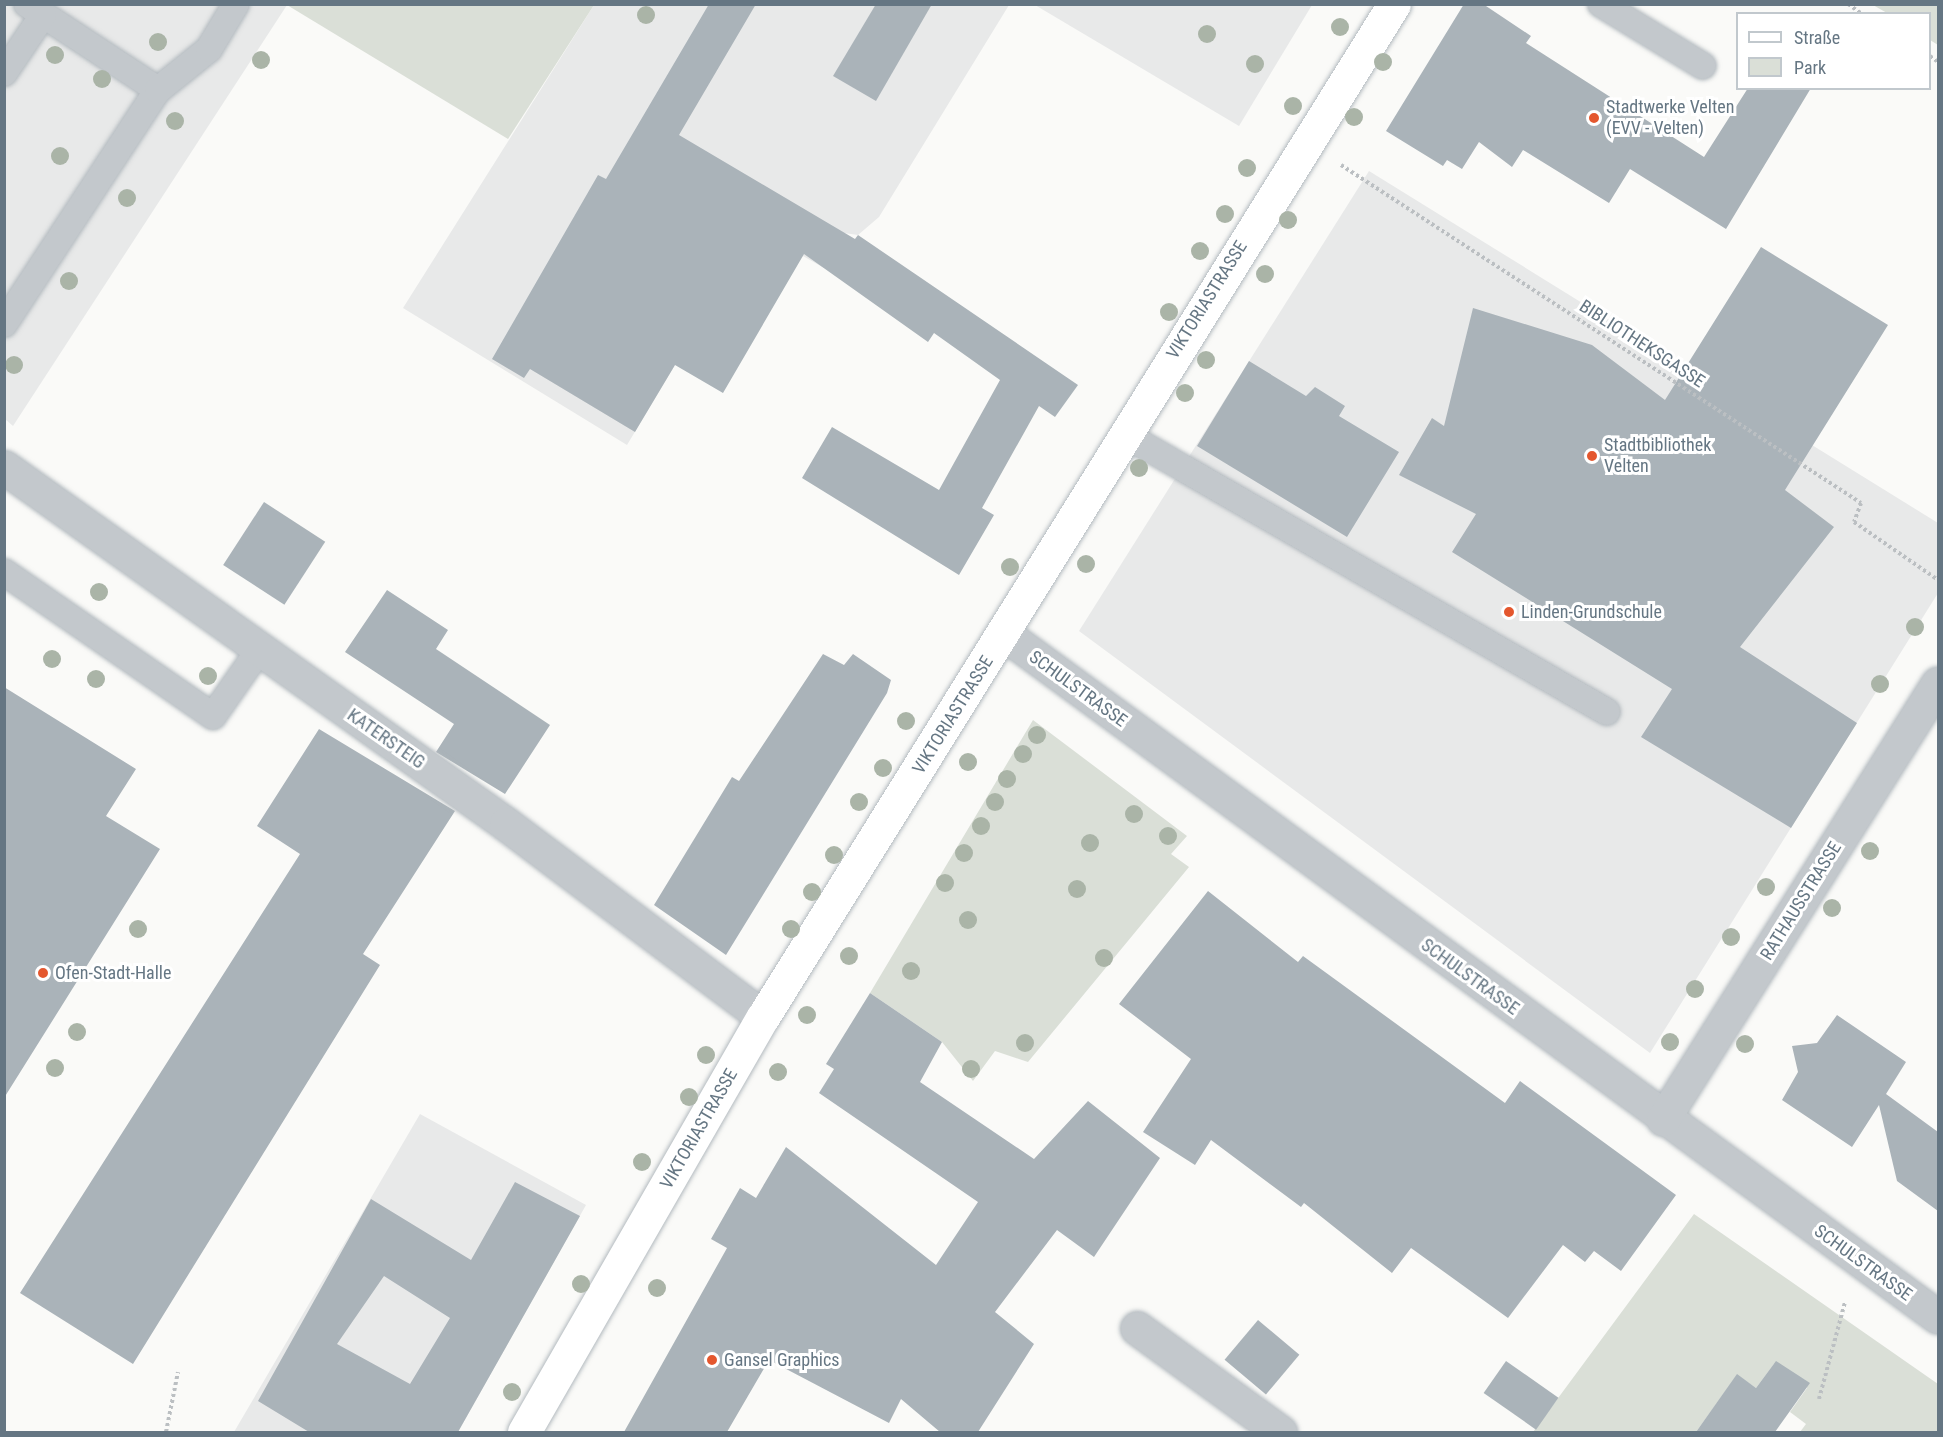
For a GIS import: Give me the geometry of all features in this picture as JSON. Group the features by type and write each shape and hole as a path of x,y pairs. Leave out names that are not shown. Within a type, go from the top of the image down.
{"street":[{"name":"VIKTORIASTRASSE","path":"524,1432 763,1017 1003,633 1305,141 1394,4"},
{"name":"KATERSTEIG","path":"4,467 260,649 763,1017"},
{"name":"SCHULSTRASSE","path":"1003,633 1663,1119 1938,1317"},
{"name":"RATHAUSSTRASSE","path":"1663,1119 1938,683"},
{"path":"1137,1328 1280,1432"}],"lane":[{"path":"4,324 158,90 209,49 236,4"},
{"path":"1601,4 1703,66"},
{"path":"4,73 35,10 158,90"},
{"path":"1124,434 1607,712"},
{"path":"4,572 213,716 260,649"}],"path":[{"name":"BIBLIOTHEKSGASSE","path":"1305,141 1861,502 1854,522 1938,580"},
{"path":"1819,1399 1839,1314 1863,1263"},
{"path":"166,1432 178,1372"}],"shaded area":[{"path":"5,5 287,5 13,426 5,419"},
{"path":"594,5 1009,5 879,217 858,235 844,233 824,268 803,256 675,365 627,445 403,308"},
{"path":"1035,5 1312,5 1239,126"},
{"name":"Linden-Grundschule","path":"1369,171 1938,523 1938,593 1650,1053 1079,631"},
{"path":"420,1114 586,1205 458,1432 234,1432"}],"green space":[{"path":"287,4 594,5 508,139"},
{"path":"1873,5 1938,5 1938,45 1931,41 1931,12 1885,12"},
{"path":"1033,720 1187,836 1171,854 1189,867 1028,1062 995,1051 973,1081 942,1042 870,993"},
{"path":"1694,1214 1938,1384 1938,1432 1800,1432 1806,1424 1790,1412 1807,1388 1805,1380 1774,1364 1756,1388 1737,1375 1696,1432 1533,1432"}],"building":[{"path":"709,4 756,4 679,135 855,239 858,235 1078,385 1055,417 1039,406 982,508 994,515 959,575 802,478 832,427 939,490 1000,380 934,333 928,342 804,254 723,393 675,365 635,432 530,369 524,378 492,359 598,175 606,179"},
{"path":"876,4 932,4 876,101 833,76"},
{"name":"Stadtwerke Velten (EVV - Velten)","path":"1464,4 1483,4 1531,36 1526,43 1704,157 1747,90 1810,90 1726,229 1630,169 1609,203 1523,150 1512,167 1479,142 1462,169 1447,160 1443,166 1386,131"},
{"path":"1761,247 1888,325 1785,490 1834,527 1740,647 1857,723 1791,828 1641,737 1672,689 1452,552 1476,514 1399,475 1432,418 1444,426 1473,308 1592,345 1665,400"},
{"path":"1249,361 1306,396 1315,387 1345,406 1339,416 1399,452 1347,537 1197,446"},
{"path":"264,502 325,542 284,605 223,565"},
{"path":"387,590 448,630 436,649 550,725 505,794 436,752 454,724 345,652"},
{"path":"823,654 844,665 853,654 891,680 887,693 726,955 654,905 732,777 739,781"},
{"name":"Ofen-Stadt-Halle","path":"4,687 136,769 106,816 160,849 4,1098"},
{"path":"319,729 455,811 363,954 380,965 133,1364 20,1293 300,854 257,826"},
{"path":"1208,891 1298,962 1303,956 1505,1103 1520,1081 1676,1195 1621,1271 1594,1251 1585,1262 1563,1245 1508,1318 1411,1248 1392,1273 1304,1203 1301,1207 1211,1140 1195,1165 1143,1132 1191,1059 1119,1004"},
{"path":"870,993 942,1042 920,1082 1034,1159 1088,1101 1160,1158 1094,1257 1057,1230 995,1312 1034,1344 978,1432 940,1432 901,1399 889,1423 769,1360 727,1432 624,1432 727,1248 711,1239 740,1188 756,1198 786,1147 936,1265 978,1202 819,1093 834,1069 826,1064"},
{"path":"1837,1015 1906,1062 1886,1094 1938,1132 1938,1211 1897,1181 1879,1105 1852,1147 1782,1100 1798,1072 1792,1046 1817,1043"},
{"path":"515,1182 580,1216 458,1432 309,1432 258,1401 371,1199 471,1260","holes":["384,1276 450,1318 410,1384 337,1344"]},
{"path":"1258,1320 1299,1355 1266,1395 1225,1360"},
{"path":"1506,1361 1558,1398 1536,1430 1484,1393"},
{"path":"1776,1361 1810,1383 1775,1432 1696,1432 1737,1374 1756,1388"}],"place":[{"name":"Stadtwerke Velten (EVV - Velten)","path":"1594,118"},
{"name":"Stadtbibliothek Velten","path":"1592,456"},
{"name":"Linden-Grundschule","path":"1509,612"},
{"name":"Ofen-Stadt-Halle","path":"43,973"},
{"name":"Gansel Graphics","path":"712,1360"}]}
